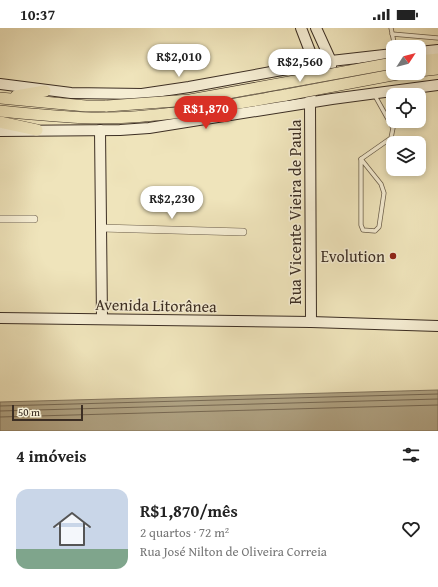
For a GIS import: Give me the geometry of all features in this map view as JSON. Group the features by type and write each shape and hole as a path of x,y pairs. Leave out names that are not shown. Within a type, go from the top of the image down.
{"main road":[{"path":"426,60 438,59"},
{"path":"0,98 86,106 107,112 190,100 386,64"},
{"path":"426,70 438,69"},
{"path":"0,111 48,116 107,112 190,111 386,76"},
{"path":"0,98 45,90"},
{"path":"0,122 37,130"}],"street":[{"name":"Rua Vicente Vieira de Paula","path":"301,28 311,54 313,65 310,103 311,322"},
{"path":"316,28 331,61 332,99"},
{"path":"426,51 438,50"},
{"path":"0,84 71,93 142,94 331,61 386,55"},
{"path":"0,131 149,128 332,99 438,85"},
{"path":"100,130 102,319"},
{"path":"0,219 34,218"},
{"path":"101,228 243,232"},
{"name":"Avenida Litorânea","path":"0,318 311,322 438,326"}],"lane":[{"path":"391,28 393,40"},
{"path":"392,34 438,38"},
{"path":"361,159 391,138 393,128 373,93"},
{"path":"361,159 381,184 384,193 379,227 375,231 363,230 361,224 361,159"}],"water":[{"path":"438,390 438,431 0,431 0,402"}],"place":[{"name":"Evolution","path":"393,256"}]}
